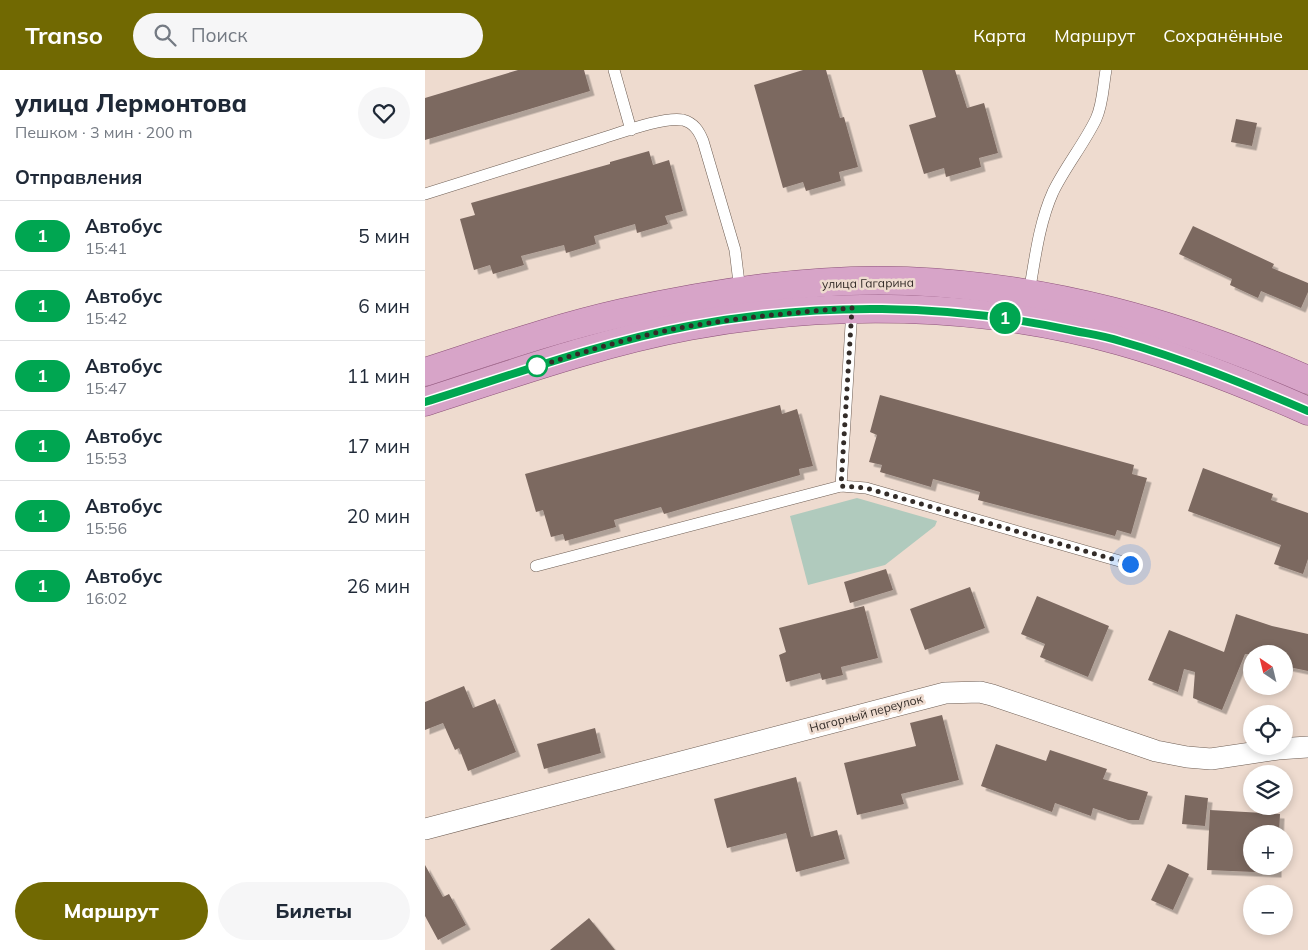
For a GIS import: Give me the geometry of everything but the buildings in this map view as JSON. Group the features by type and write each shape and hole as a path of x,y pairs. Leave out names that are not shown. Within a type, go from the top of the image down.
{"main road":[{"name":"улица Гагарина","path":"425,372 565,328 620,314 740,291 819,283 906,281 1029,293 1126,314 1183,331 1308,380"},
{"name":"улица Гагарина","path":"425,402 573,355 688,326 799,311 852,308 903,309 1019,320 1118,340 1175,358 1308,411"}],"street":[{"name":"Нагорный переулок","path":"425,829 945,693 979,692 992,695 1156,751 1187,757 1211,759 1278,749 1308,747"}],"lane":[{"path":"614,70 631,130"},
{"path":"1029,293 1046,210 1054,192 1096,119 1106,70"},
{"path":"425,194 631,130 668,120 682,120 691,123 698,130 703,141 735,250 740,291"},
{"path":"841,486 852,308"},
{"path":"536,566 841,486 866,488 1130,564"}],"green space":[{"path":"857,498 937,521 935,526 885,565 808,585 790,516"}],"bus line":[{"name":"1","path":"425,402 573,355 688,326 799,311 852,308 964,313 1028,321 1118,340 1175,358 1308,411"}],"route":[{"path":"537,366 625,341 688,326 799,311 852,308 841,486 866,488 1130,564"}]}
